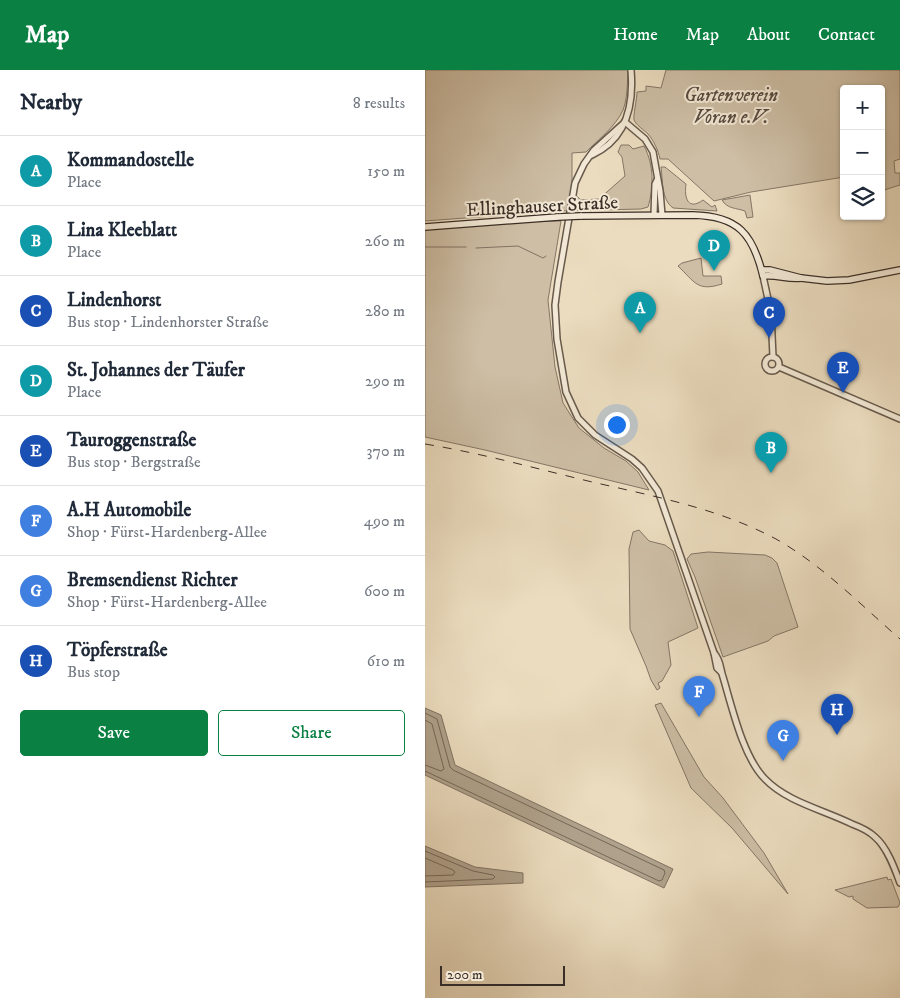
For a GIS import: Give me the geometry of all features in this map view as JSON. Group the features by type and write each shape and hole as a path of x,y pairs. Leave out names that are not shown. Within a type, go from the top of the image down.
{"main road":[{"name":"Ellinghauser Straße","path":"425,227 580,216 712,215 728,221 746,235 754,246 762,273"},
{"path":"762,273 771,270 801,278 838,281 900,270"}],"street":[{"path":"631,70 632,100 620,133 598,152 591,155 584,164 575,183 555,305 557,339 566,392 575,412 587,428 604,442 632,459 642,468 658,491 747,752 760,773 771,786 792,798 874,836 894,866 900,884"},
{"path":"625,122 645,139 651,148 656,164 662,215"},
{"path":"654,215 655,184 657,180"},
{"path":"762,273 771,313 773,357 778,361 779,367"},
{"path":"773,357 765,361 765,368 773,372 779,367"},
{"path":"779,367 900,419"}],"green space":[{"path":"425,70 628,70 626,100 616,122 586,152 572,153 572,192 581,200 599,199 625,176 622,157 618,152 621,145 629,145 633,149 644,146 650,161 652,176 648,207 641,209 559,211 425,221"},
{"name":"Gartenverein Voran e.V.","path":"666,70 900,70 900,159 894,161 895,173 900,173 900,185 885,190 885,85 840,85 840,178 751,192 714,201 668,159 660,159 657,149 648,134 634,120 637,92 646,91 646,86 661,88"},
{"path":"661,167 665,167 686,184 688,201 694,204 703,200 712,207 715,205 717,211 673,208 664,195"},
{"path":"750,195 753,217 747,218 745,211 729,207 722,200"},
{"path":"561,221 548,300 555,367 563,403 579,428 604,448 626,461 638,472 649,490 425,437 425,230 515,222"},
{"path":"701,258 703,276 721,276 722,284 707,287 697,284 678,266 682,263"},
{"path":"639,530 649,541 665,545 673,551 698,628 668,642 671,665 662,681 658,683 660,688 657,690 630,629 629,549 633,532"},
{"path":"708,552 765,555 772,558 777,563 798,627 774,636 768,641 723,657 687,559 691,554"},
{"path":"661,703 704,777 723,798 764,853 788,894 732,828 691,788 655,705"},
{"path":"887,877 888,880 891,879 900,903 898,907 867,908 853,899 853,896 849,897 835,890"}],"water":[{"path":"425,708 441,715 455,765 673,869 664,888 425,775"},
{"path":"425,846 475,867 523,873 523,883 425,887"}],"waterway":[{"path":"476,248 518,246 543,258 546,256"},
{"path":"425,247 466,247"}],"railway":[{"path":"425,444 487,456 684,504 754,528 793,549 809,561 900,639"}],"place":[{"name":"St. Johannes der Täufer","path":"714,271"},
{"name":"Kommandostelle","path":"640,333"},
{"name":"Lindenhorst","path":"769,338"},
{"name":"Tauroggenstraße","path":"843,393"},
{"name":"Lina Kleeblatt","path":"771,473"},
{"name":"A.H Automobile","path":"699,717"},
{"name":"Töpferstraße","path":"837,735"},
{"name":"Bremsendienst Richter","path":"783,761"}]}
